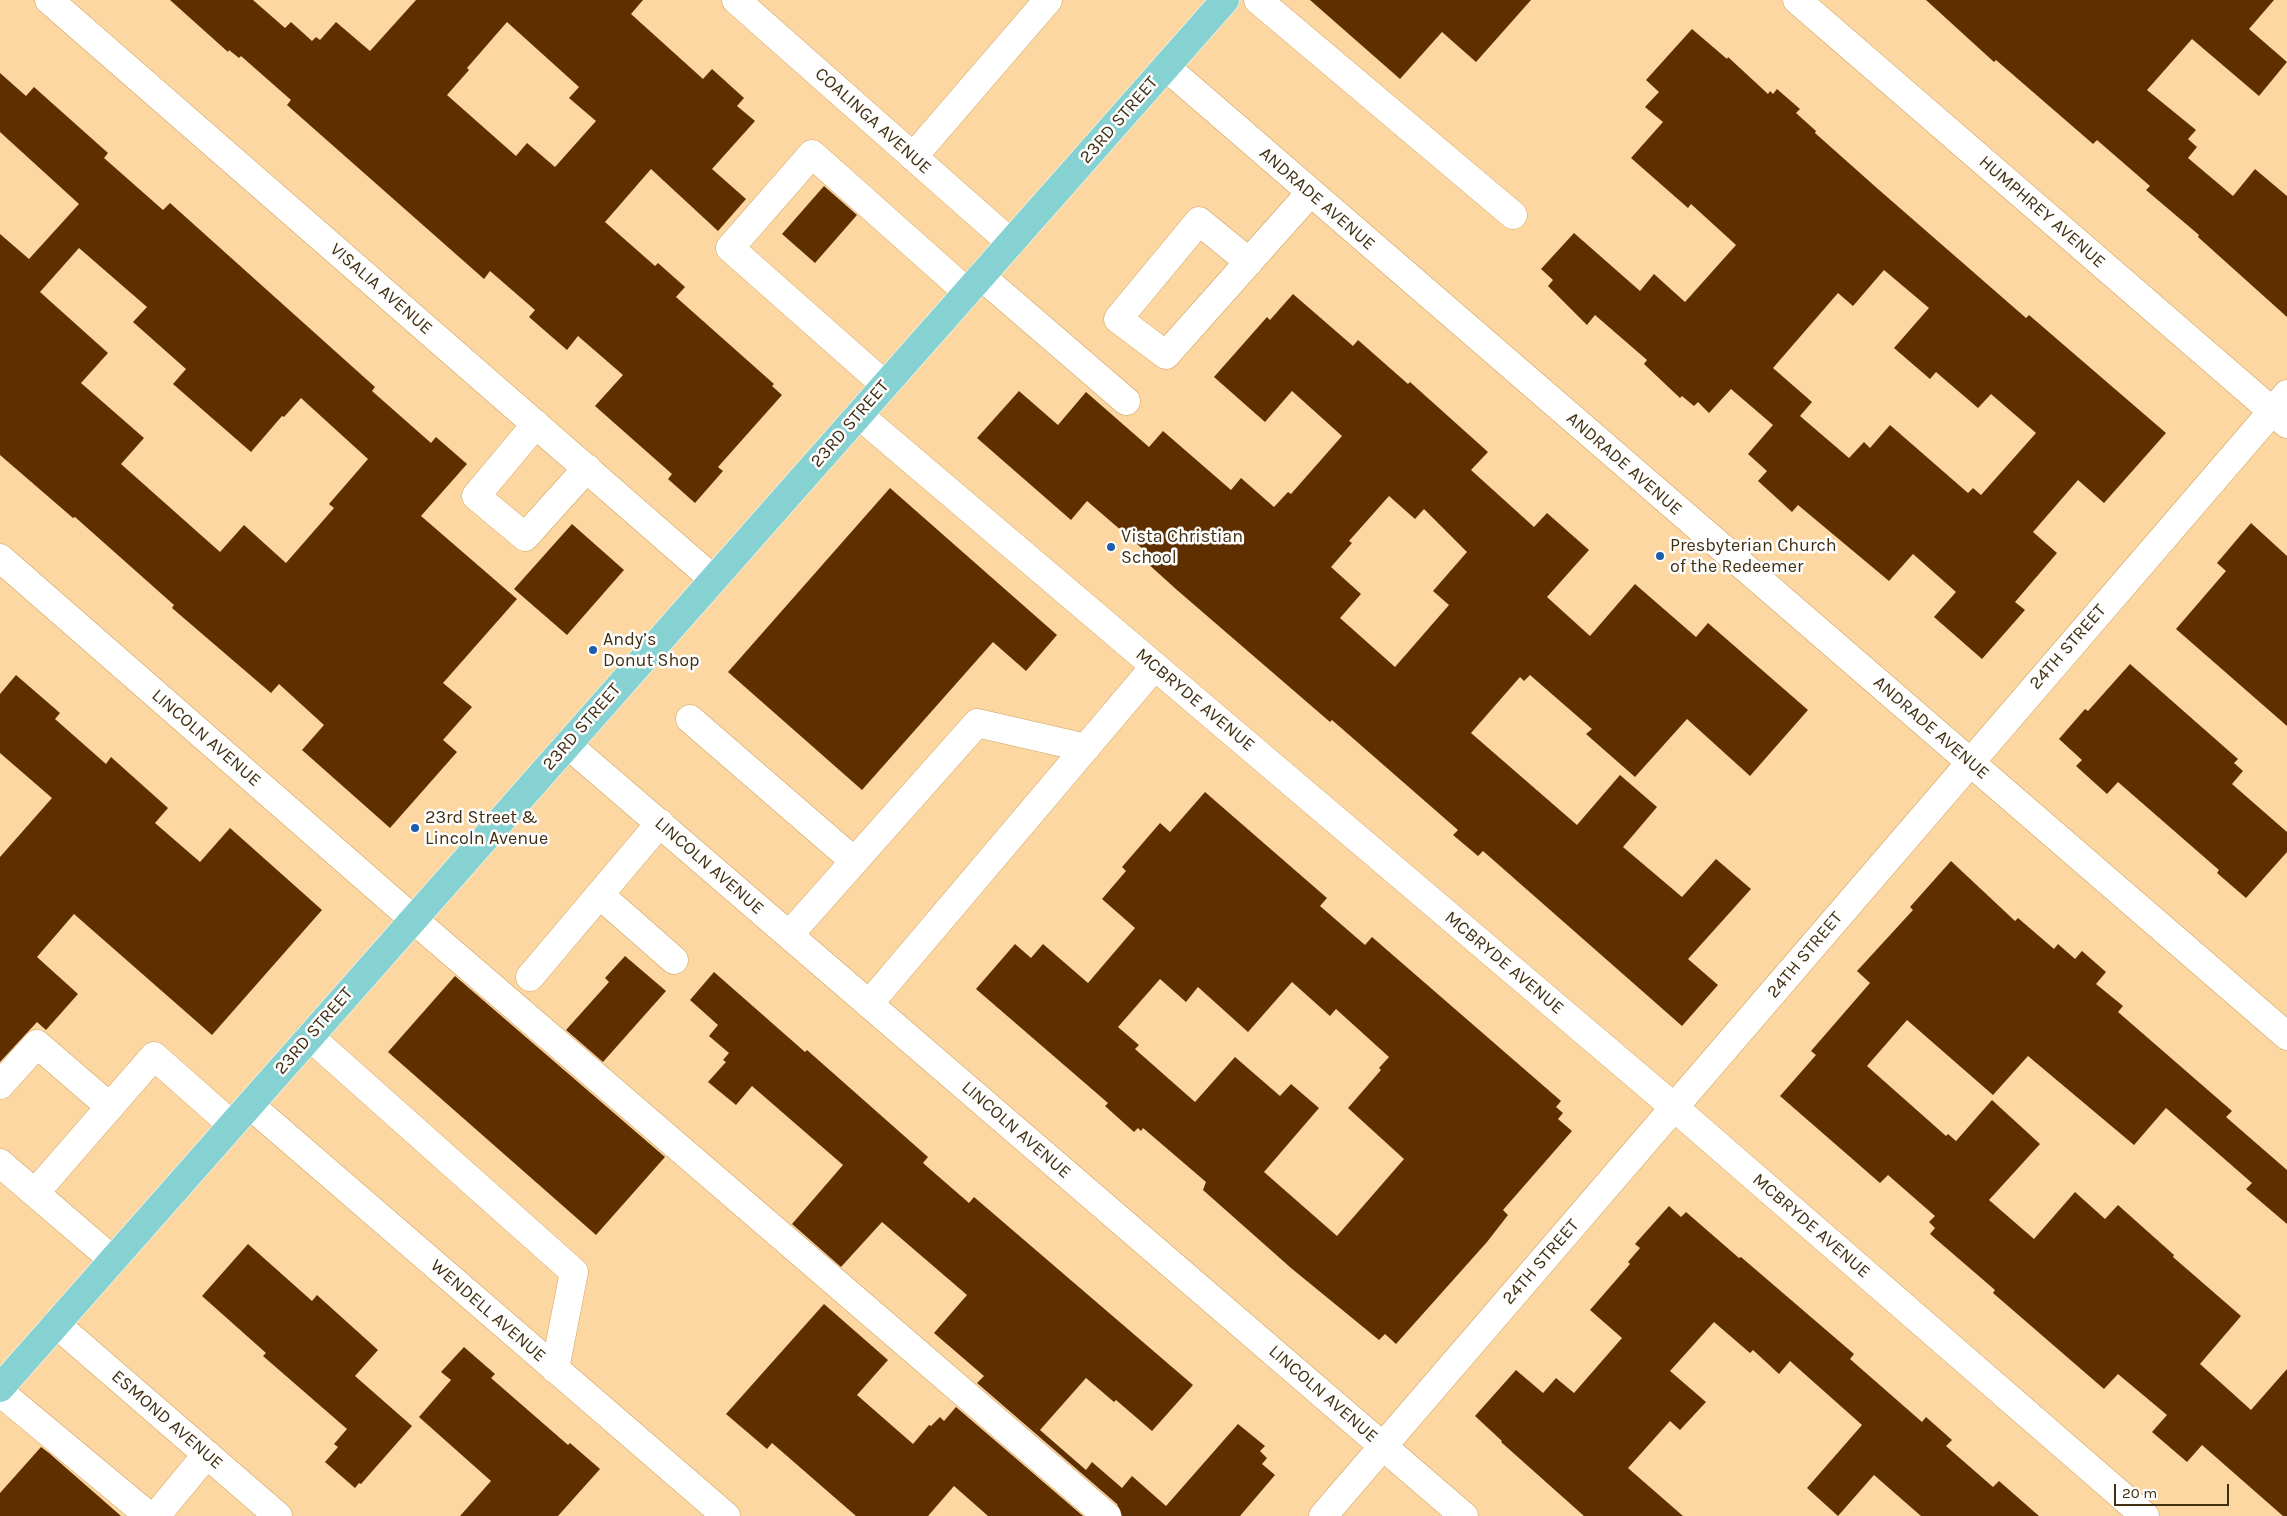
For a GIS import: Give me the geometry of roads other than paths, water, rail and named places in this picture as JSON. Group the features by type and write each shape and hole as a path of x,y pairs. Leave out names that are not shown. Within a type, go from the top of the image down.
{"main road":[{"name":"23RD STREET","path":"0,1388 1225,0"}],"street":[{"name":"VISALIA AVENUE","path":"49,0 713,579"},
{"name":"COALINGA AVENUE","path":"736,0 1010,243"},
{"path":"913,157 1048,0"},
{"path":"1258,0 1513,215"},
{"name":"HUMPHREY AVENUE","path":"1797,0 2282,409"},
{"name":"ANDRADE AVENUE","path":"1166,67 1970,760 2287,1036"},
{"path":"885,385 730,248 812,154 974,284 1126,401"},
{"path":"1249,262 1199,221 1118,319 1166,355 1249,262 1310,193"},
{"name":"24TH STREET","path":"1323,1516 1675,1108 1970,760 2282,409"},
{"name":"MCBRYDE AVENUE","path":"859,414 1675,1108 2145,1516"},
{"path":"536,424 476,496 525,538 587,468"},
{"name":"LINCOLN AVENUE","path":"0,558 413,919 1108,1516"},
{"path":"869,1004 1155,666"},
{"path":"690,720 854,861"},
{"path":"789,935 978,723 1086,748"},
{"name":"LINCOLN AVENUE","path":"568,744 1464,1516"},
{"path":"530,978 660,823"},
{"path":"600,894 674,960"},
{"path":"309,1036 574,1272 556,1369"},
{"path":"0,1085 37,1044 110,1107"},
{"path":"35,1193 154,1056 232,1125"},
{"name":"WENDELL AVENUE","path":"250,1105 726,1516"},
{"path":"0,1162 113,1260"},
{"name":"ESMOND AVENUE","path":"56,1324 278,1516"},
{"path":"0,1392 149,1516"},
{"path":"156,1516 207,1454"}],"place":[{"name":"Vista Christian School","path":"1111,547"},
{"name":"Presbyterian Church of the Redeemer","path":"1660,556"},
{"name":"Andy’s Donut Shop","path":"593,650"},
{"name":"23rd Street & Lincoln Avenue","path":"415,828"}]}
